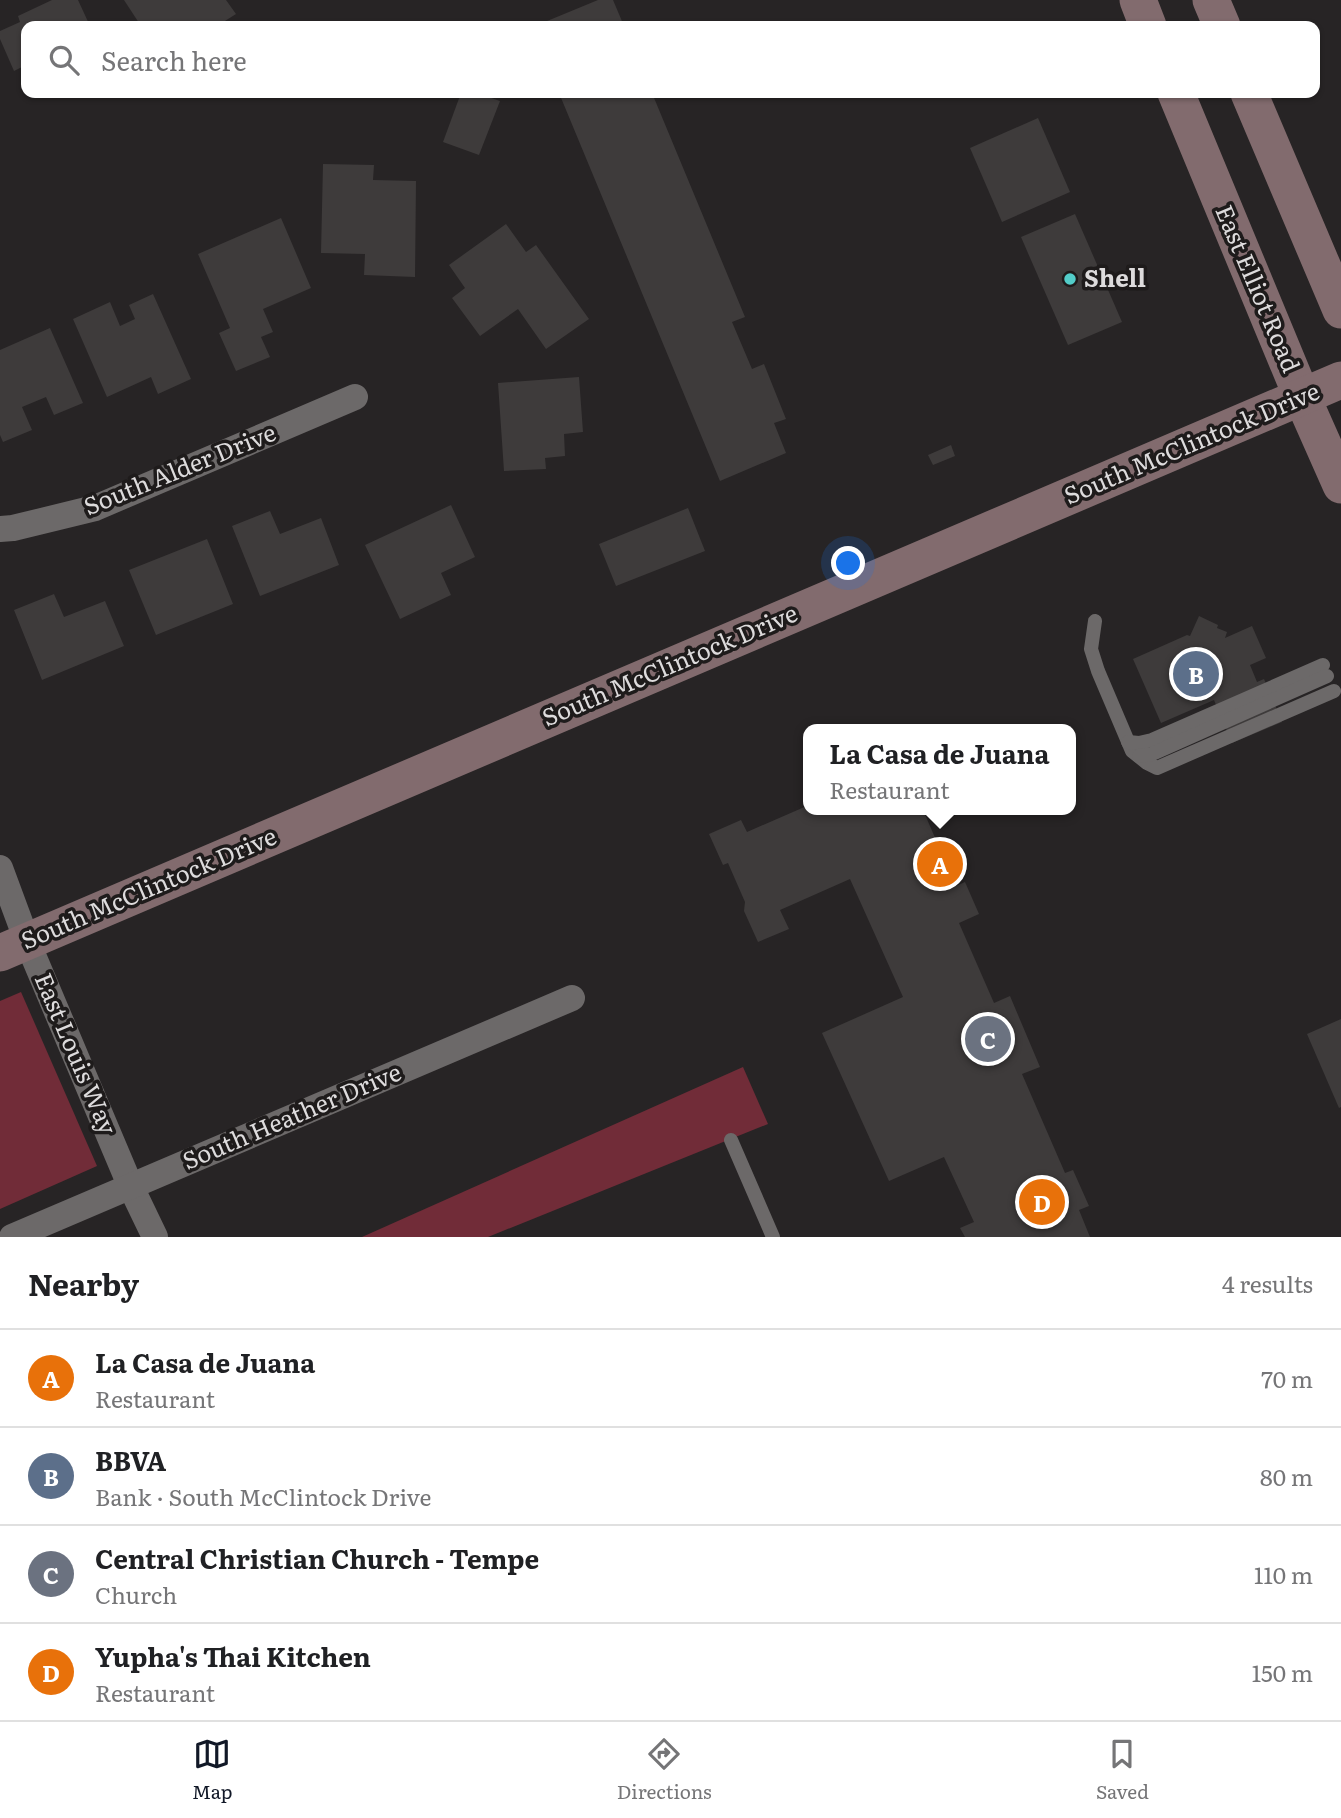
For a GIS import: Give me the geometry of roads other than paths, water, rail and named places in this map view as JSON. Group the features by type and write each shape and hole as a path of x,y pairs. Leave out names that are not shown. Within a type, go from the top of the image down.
{"main road":[{"path":"1138,0 1146,21"},
{"path":"1211,0 1220,21"},
{"name":"East Elliot Road","path":"1178,98 1341,485"},
{"path":"1252,98 1341,310"},
{"name":"South McClintock Drive","path":"13,947 1341,380"}],"street":[{"name":"South Alder Drive","path":"0,529 95,508 355,397"},
{"name":"East Louis Way","path":"0,868 13,947 155,1237"},
{"name":"South Heather Drive","path":"12,1237 572,998"}],"lane":[{"path":"1095,621 1091,649 1098,671 1132,751 1157,768 1334,691"},
{"path":"1128,741 1139,743 1152,740 1325,671 1152,754 1139,756"},
{"path":"730,1140 773,1237"}],"place":[{"name":"Shell","path":"1070,279"},
{"name":"BBVA","path":"1196,674"},
{"name":"La Casa de Juana","path":"940,864"},
{"name":"Central Christian Church - Tempe","path":"988,1039"},
{"name":"Yupha's Thai Kitchen","path":"1042,1202"}]}
